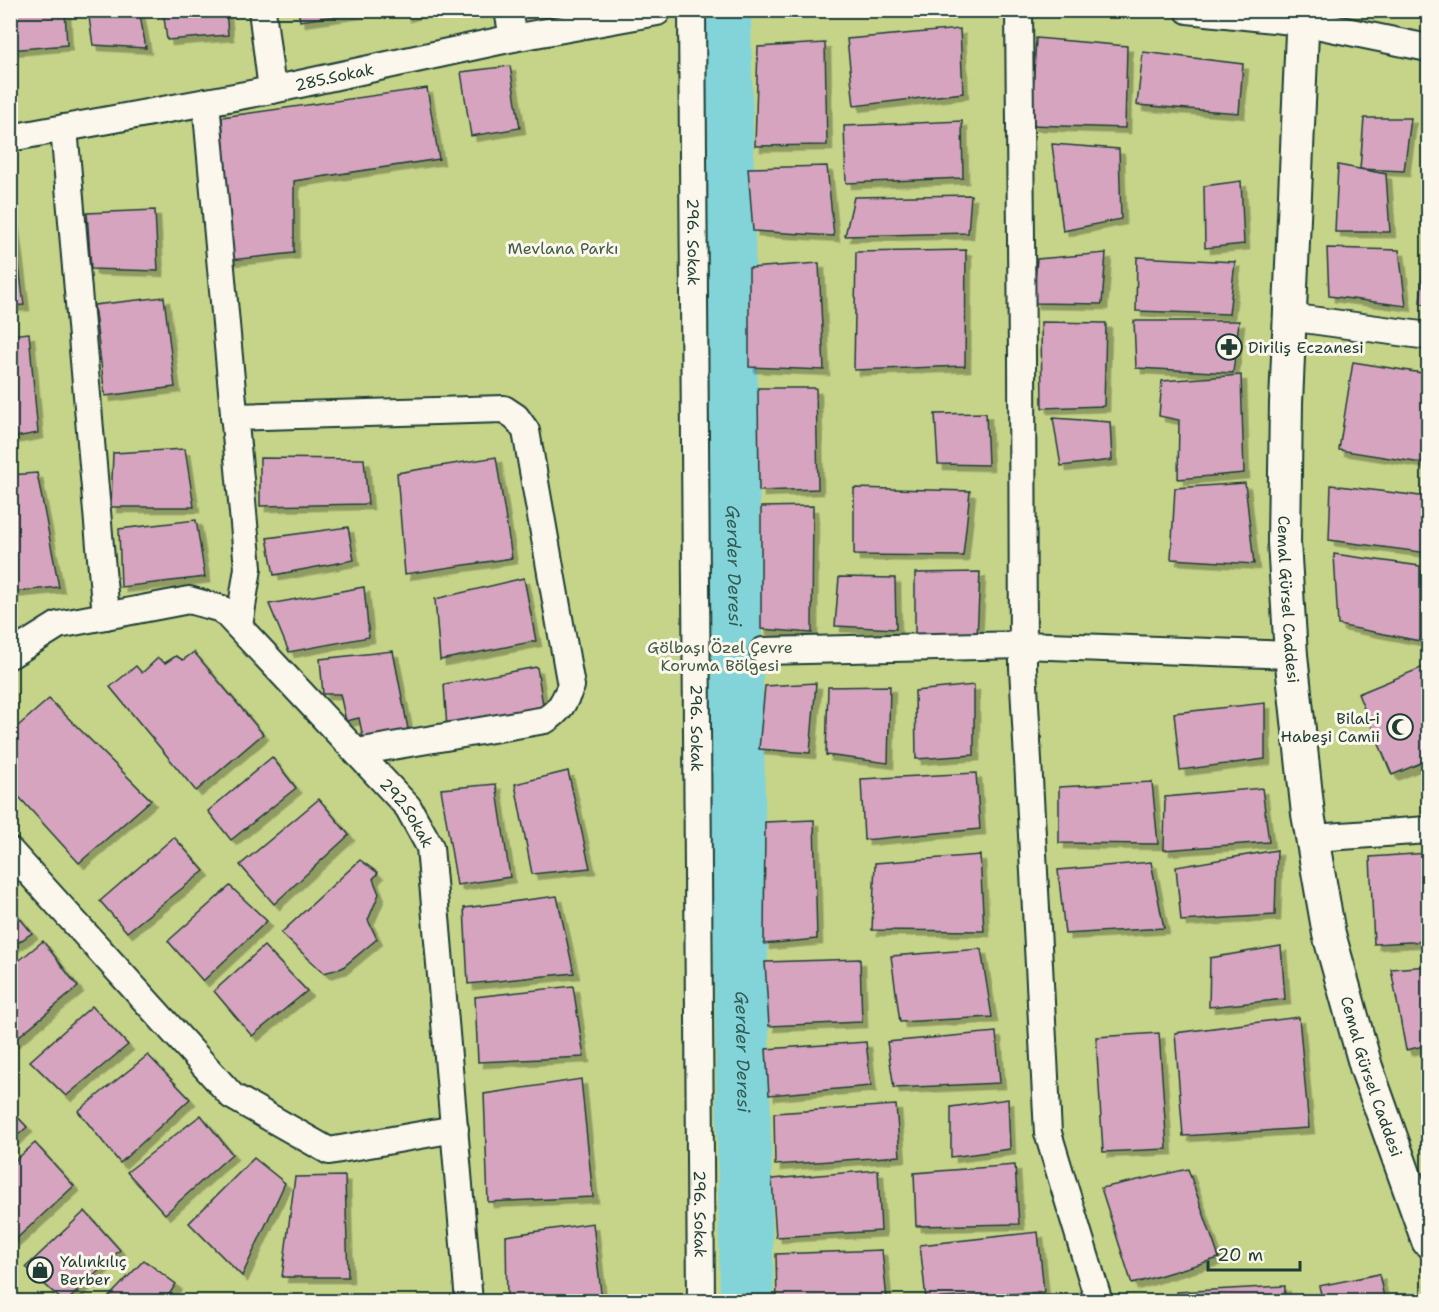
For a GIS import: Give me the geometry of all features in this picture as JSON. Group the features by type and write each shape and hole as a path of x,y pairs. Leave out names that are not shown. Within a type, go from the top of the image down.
{"street":[{"path":"262,10 272,90"},
{"path":"508,10 513,38"},
{"name":"296. Sokak","path":"692,10 701,1302"},
{"path":"1019,10 1023,679 1048,1132 1099,1302"},
{"path":"1188,10 1303,16 1428,48"},
{"name":"285.Sokak","path":"10,138 272,90 513,38 657,12"},
{"name":"Cemal Gürsel Caddesi","path":"1303,16 1286,403 1284,542 1291,655 1308,814 1329,934 1366,1067 1428,1241"},
{"path":"206,102 248,568 239,626"},
{"path":"64,128 106,616"},
{"path":"1289,317 1428,336"},
{"path":"234,417 504,409 516,417 526,431 571,686 565,700 556,714 545,720 357,752"},
{"name":"292.Sokak","path":"10,655 58,625 189,600 222,609 408,807 430,847 469,1302"},
{"path":"763,651 1023,645 1291,655"},
{"path":"1312,838 1428,830"},
{"path":"10,851 232,1096 328,1151 455,1129"}],"green space":[{"name":"Gölbaşı Özel Çevre Koruma Bölgesi","path":"10,11 1428,11 1428,1301 11,1301"}],"building":[{"path":"10,10 65,10 67,45 10,50"},
{"path":"88,10 139,10 146,48 93,45"},
{"path":"163,10 226,10 228,35 167,40"},
{"path":"298,10 376,10 300,21"},
{"path":"404,10 425,10 405,16"},
{"path":"960,29 963,93 854,106 847,39"},
{"path":"1036,38 1127,46 1125,128 1031,125"},
{"path":"825,43 827,145 755,146 758,47"},
{"path":"1143,52 1243,64 1239,113 1137,105"},
{"path":"510,66 520,128 471,136 461,72"},
{"path":"427,88 439,159 294,181 294,253 230,260 222,117"},
{"path":"1364,118 1411,118 1404,171 1360,169"},
{"path":"962,121 963,178 846,183 844,126"},
{"path":"1052,144 1119,149 1121,219 1063,231"},
{"path":"1338,165 1386,174 1390,232 1335,232"},
{"path":"827,166 834,236 753,231 748,168"},
{"path":"1241,181 1244,244 1205,248 1204,186"},
{"path":"971,195 968,233 845,236 854,197"},
{"path":"155,210 158,271 91,269 87,213"},
{"path":"10,219 13,219 24,305 10,306"},
{"path":"1428,223 1428,306 1420,303"},
{"path":"1327,248 1399,250 1406,306 1329,296"},
{"path":"966,250 965,366 854,370 856,252"},
{"path":"1106,253 1102,304 1033,303 1037,259"},
{"path":"1137,257 1235,262 1229,314 1136,311"},
{"path":"819,263 824,370 749,367 749,268"},
{"path":"164,297 175,387 105,396 94,305"},
{"path":"1134,321 1239,321 1233,373 1136,368"},
{"path":"1041,322 1106,323 1104,406 1042,408"},
{"path":"29,333 38,433 10,438 10,335"},
{"path":"1353,362 1428,374 1428,464 1339,450"},
{"path":"1241,375 1244,473 1178,479 1179,420 1159,416 1162,381"},
{"path":"758,388 816,388 818,489 759,491"},
{"path":"986,413 988,465 938,464 935,414"},
{"path":"1053,418 1110,422 1112,460 1061,466"},
{"path":"185,449 194,507 111,507 113,453"},
{"path":"496,457 512,558 405,574 397,473"},
{"path":"260,458 364,459 368,504 260,506"},
{"path":"37,473 59,587 10,592 10,475"},
{"path":"1245,483 1254,564 1171,559 1175,488"},
{"path":"1331,485 1428,497 1428,553 1329,540"},
{"path":"854,488 970,491 963,556 854,555"},
{"path":"813,506 812,633 761,629 761,507"},
{"path":"196,520 205,577 121,587 119,529"},
{"path":"348,527 354,560 274,575 267,538"},
{"path":"1334,554 1420,566 1420,641 1338,625"},
{"path":"980,572 977,638 915,636 915,573"},
{"path":"839,577 895,578 896,629 835,626"},
{"path":"524,578 536,641 440,660 435,599"},
{"path":"364,587 369,637 289,652 269,604"},
{"path":"393,651 409,734 364,743 359,718 346,721 340,694 323,694 320,659"},
{"path":"194,652 263,734 196,791 110,687 136,666 142,673 158,658 165,663 176,656 183,660"},
{"name":"Bilal-i Habeşi Camii","path":"1428,665 1428,760 1392,775 1358,694"},
{"path":"537,667 544,712 447,729 444,684"},
{"path":"816,683 810,753 759,749 765,686"},
{"path":"974,685 974,755 916,759 915,691"},
{"path":"890,686 888,763 826,755 828,687"},
{"path":"49,699 151,800 79,863 10,787 10,733"},
{"path":"1265,703 1265,759 1180,770 1174,713"},
{"path":"272,757 296,788 231,840 208,811"},
{"path":"568,771 590,868 532,874 515,784"},
{"path":"976,773 980,829 864,840 861,779"},
{"path":"1152,782 1158,844 1059,843 1059,787"},
{"path":"496,784 510,877 457,885 441,789"},
{"path":"1262,788 1269,842 1164,850 1165,797"},
{"path":"319,799 349,835 274,904 240,865"},
{"path":"814,820 817,939 764,944 765,822"},
{"path":"174,837 204,871 127,932 100,901"},
{"path":"1277,850 1275,915 1181,921 1176,867"},
{"path":"1428,853 1428,941 1374,944 1370,857"},
{"path":"980,855 984,931 872,930 875,863"},
{"path":"360,860 378,873 373,879 379,894 368,920 377,939 342,968 324,973 281,933"},
{"path":"1151,862 1164,928 1065,934 1058,870"},
{"path":"230,886 267,921 203,981 168,941"},
{"path":"557,896 574,973 468,984 464,908"},
{"path":"10,906 32,933 10,948"},
{"path":"43,941 78,987 12,1042 10,1040 10,968"},
{"path":"264,946 307,991 252,1036 214,991"},
{"path":"1281,946 1285,999 1209,1007 1210,958"},
{"path":"981,949 992,1017 900,1022 891,956"},
{"path":"860,959 862,1022 769,1026 765,962"},
{"path":"1428,966 1428,1045 1406,1050 1391,969"},
{"path":"573,986 584,1057 478,1062 475,997"},
{"path":"92,1006 128,1045 66,1096 30,1061"},
{"path":"1299,1017 1309,1128 1183,1136 1175,1033"},
{"path":"996,1032 1000,1083 894,1088 887,1042"},
{"path":"1159,1033 1167,1149 1103,1152 1096,1037"},
{"path":"866,1042 871,1086 769,1095 766,1049"},
{"path":"148,1055 190,1099 120,1163 78,1111"},
{"path":"581,1079 593,1197 488,1202 484,1094"},
{"path":"1008,1099 1010,1149 951,1157 951,1107"},
{"path":"896,1105 900,1156 775,1165 774,1113"},
{"path":"10,1109 27,1127 10,1142"},
{"path":"201,1115 232,1154 165,1214 127,1172"},
{"path":"35,1143 74,1186 15,1240 10,1235 10,1165"},
{"path":"254,1158 285,1183 242,1276 189,1223"},
{"path":"1015,1165 1019,1224 916,1226 914,1173"},
{"path":"1188,1169 1219,1258 1132,1284 1101,1188"},
{"path":"878,1170 881,1231 776,1237 772,1179"},
{"path":"345,1176 348,1277 282,1277 295,1177"},
{"path":"85,1211 120,1250 64,1302 26,1267"},
{"path":"593,1223 602,1302 507,1302 506,1236"},
{"path":"1038,1232 1044,1292 926,1299 920,1245"},
{"path":"882,1250 887,1300 777,1302 776,1254"},
{"path":"144,1260 176,1284 164,1302 104,1302"},
{"path":"1379,1274 1385,1302 1323,1302 1319,1286"},
{"path":"1285,1286 1284,1302 1179,1302 1177,1292"}],"waterway":[{"name":"Gerder Deresi","path":"724,10 747,1302"}],"place":[{"name":"Diriliş Eczanesi","path":"1229,347"},
{"name":"Bilal-i Habeşi Camii","path":"1400,727"},
{"name":"Yalınkılıç Berber","path":"40,1270"}],"park label":[{"name":"Mevlana Parkı","path":"563,248"}]}
